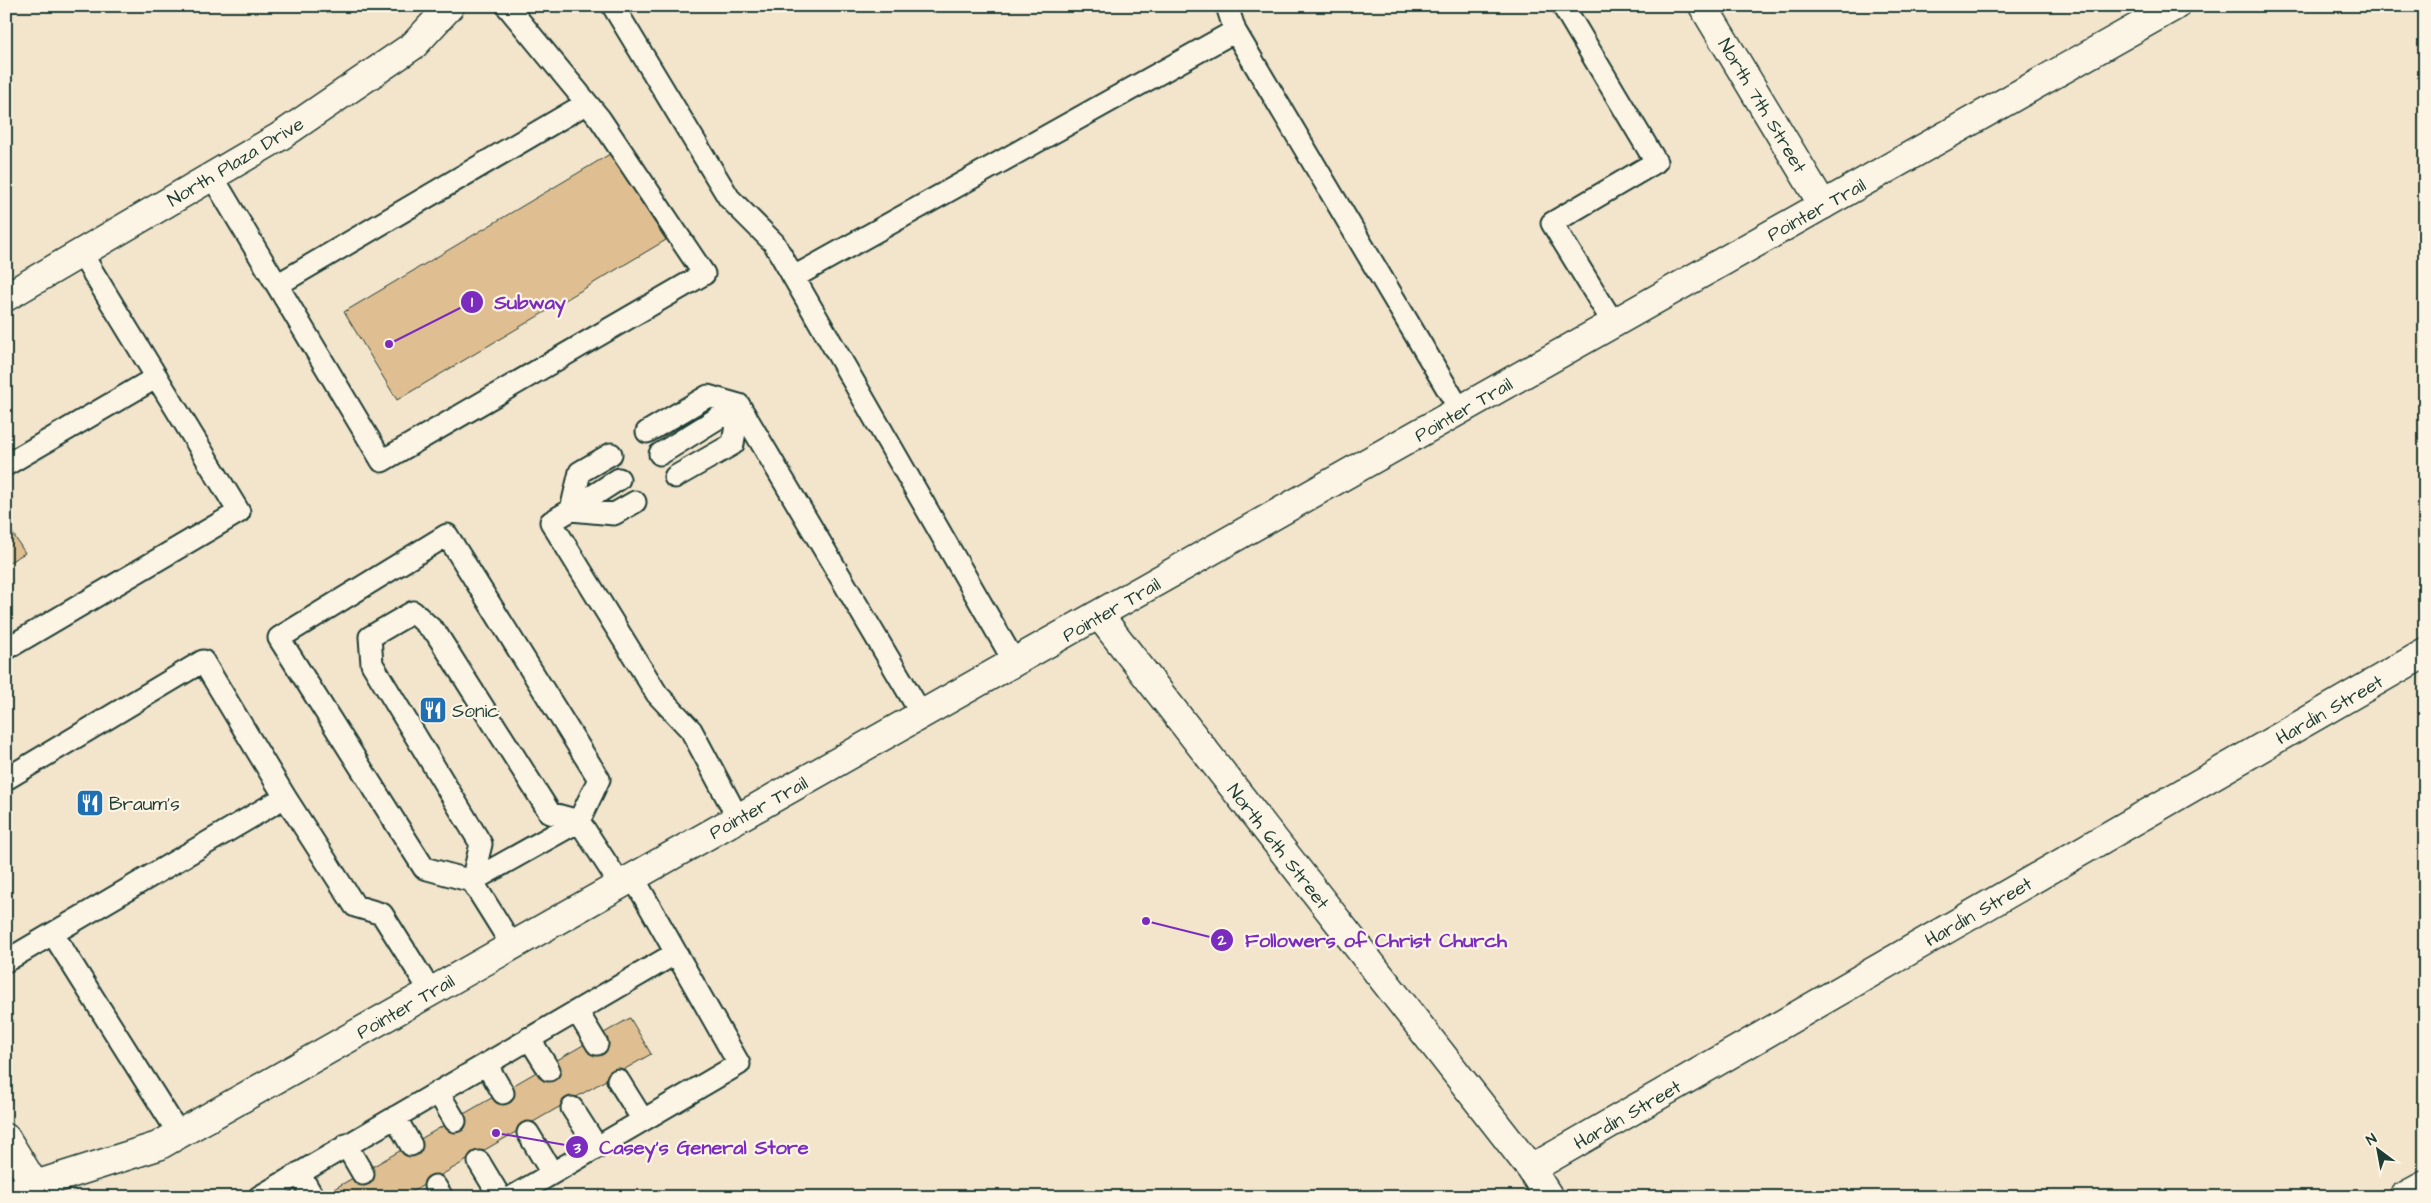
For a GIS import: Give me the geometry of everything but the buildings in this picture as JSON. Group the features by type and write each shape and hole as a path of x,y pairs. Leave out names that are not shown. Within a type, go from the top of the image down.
{"street":[{"name":"North Plaza Drive","path":"6,297 279,137 414,45 450,6"},
{"name":"North 7th Street","path":"1703,6 1823,205"},
{"name":"Pointer Trail","path":"6,1196 38,1191 158,1146 2175,6"},
{"name":"North 6th Street","path":"1099,615 1531,1169 1549,1197"},
{"name":"Hardin Street","path":"1531,1169 2425,653"},
{"path":"6,1138 38,1191"},
{"path":"2403,1197 2425,1185"}],"lane":[{"path":"212,176 382,461 704,274 600,119 507,6"},
{"path":"613,6 730,198 774,243 1015,663"},
{"path":"1227,6 1235,31 1460,410"},
{"path":"1563,6 1656,162 1552,223 1614,324"},
{"path":"794,277 1235,31"},
{"path":"277,285 587,103"},
{"path":"6,649 239,512 81,253"},
{"path":"6,466 157,377"},
{"path":"648,432 708,396 739,405 922,715"},
{"path":"660,454 739,405"},
{"path":"675,477 732,444 739,405"},
{"path":"570,510 580,472 611,454"},
{"path":"619,479 551,522 657,694 691,730 738,818"},
{"path":"570,510 614,514 634,502"},
{"path":"472,881 579,820 599,779 447,535 279,638 424,868 472,881 512,946"},
{"path":"472,881 481,844 372,664 370,637 413,612 436,633 550,814 579,820 627,881 676,953 740,1064 512,1197"},
{"path":"6,779 203,661 355,906 382,914 430,992"},
{"path":"6,960 285,796"},
{"path":"53,934 179,1134"},
{"path":"259,1197 676,953"},
{"path":"577,1011 597,1044"},
{"path":"529,1038 549,1070"},
{"path":"486,1064 503,1093"},
{"path":"618,1080 642,1120"},
{"path":"438,1092 455,1121"},
{"path":"572,1108 597,1147"},
{"path":"395,1118 411,1145"},
{"path":"528,1133 552,1173"},
{"path":"346,1146 364,1174"},
{"path":"479,1162 500,1197"},
{"path":"299,1173 313,1197"}],"place":[{"name":"Subway","path":"389,344"},
{"name":"Sonic","path":"433,710"},
{"name":"Braum's","path":"90,803"},
{"name":"Followers of Christ Church","path":"1146,921"},
{"name":"Casey's General Store","path":"496,1133"}]}
